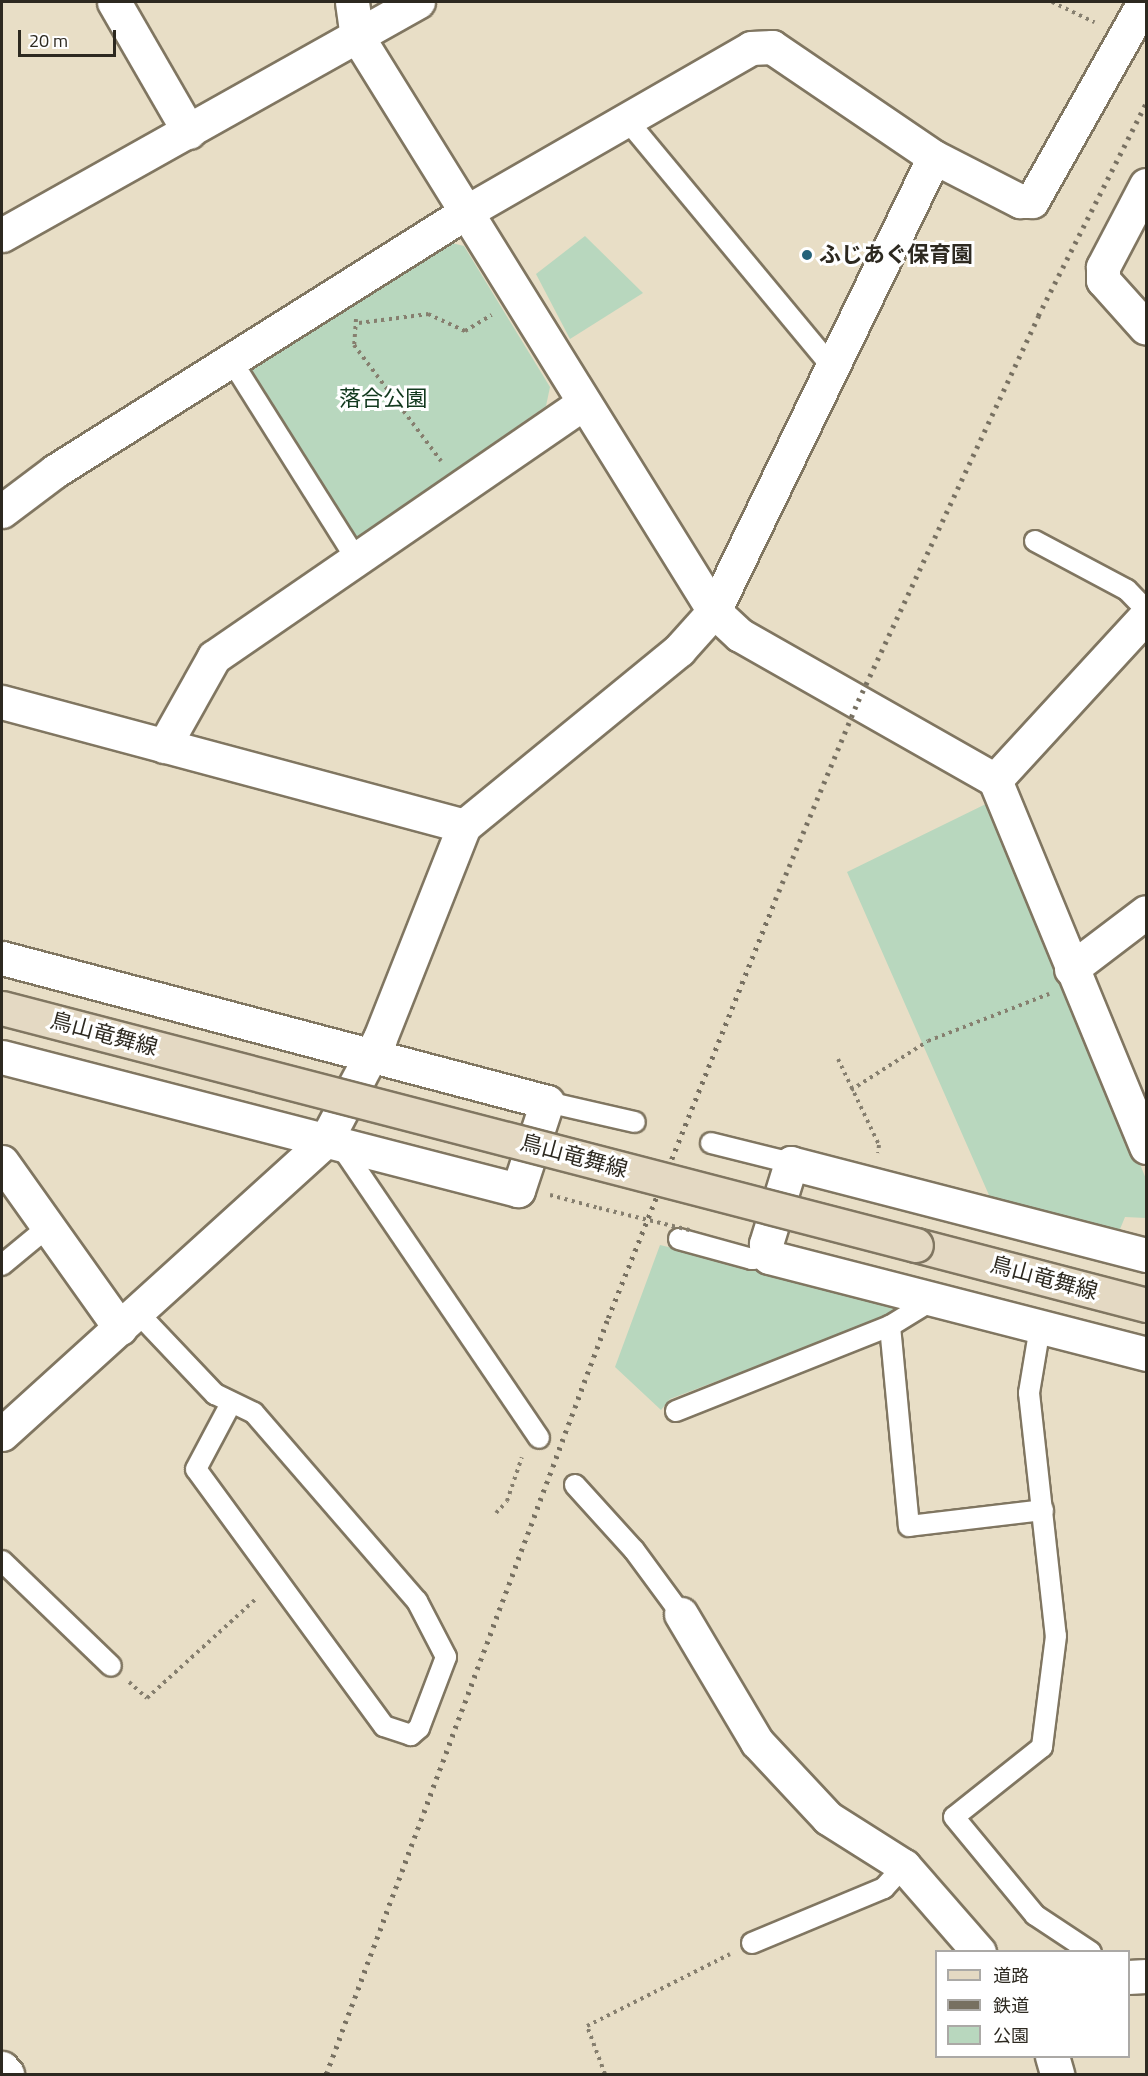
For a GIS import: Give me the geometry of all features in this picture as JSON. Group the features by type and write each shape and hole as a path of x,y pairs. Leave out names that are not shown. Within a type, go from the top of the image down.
{"main road":[{"name":"鳥山竜舞線","path":"2,1008 1146,1305"}],"street":[{"path":"114,2 189,132"},
{"path":"352,2 357,36 582,404 714,611 740,635 995,780 1146,1147"},
{"path":"2,235 418,2"},
{"path":"2,511 55,471 466,212 761,45 934,157 1020,201 1032,201 1126,17"},
{"path":"2,1434 333,1142 464,826 679,650 714,611 934,157"},
{"path":"1146,188 1103,267 1103,280 1146,328"},
{"path":"164,746 214,657 582,404"},
{"path":"995,780 1146,616"},
{"path":"2,702 464,826"},
{"path":"1074,975 1146,912"},
{"path":"2,958 547,1102 518,1190 2,1057"},
{"path":"2,1162 48,1227 129,1321"},
{"path":"1146,1255 791,1163 766,1244 769,1257 1146,1354"},
{"path":"681,1614 757,1742 828,1818 904,1866 977,1950"},
{"path":"1053,2058 1057,2074"},
{"path":"2,2068 7,2074"}],"lane":[{"path":"627,120 833,368"},
{"path":"231,360 357,560"},
{"path":"1035,541 1127,590 1146,610"},
{"path":"547,1102 635,1122"},
{"path":"333,1142 539,1438"},
{"path":"711,1143 791,1163"},
{"path":"2,1265 48,1227"},
{"path":"684,1235 752,1259 769,1257"},
{"path":"676,1411 890,1326 934,1299"},
{"path":"129,1321 231,1405 254,1413 387,1564 441,1638 446,1656 419,1728 411,1735 384,1726 275,1582 196,1469 231,1405"},
{"path":"890,1326 909,1526 1043,1510"},
{"path":"1040,1327 1029,1393 1056,1636 1042,1747 954,1817 1035,1915 1088,1950"},
{"path":"575,1485 634,1550 681,1614"},
{"path":"2,1561 111,1666"},
{"path":"752,1944 884,1888 904,1866"}],"path":[{"path":"1052,2 1126,17"},
{"path":"340,293 359,323 354,345 434,458 445,463"},
{"path":"359,323 428,314 465,331 495,313"},
{"path":"851,1089 928,1041 1074,975"},
{"path":"838,1059 879,1145 871,1184"},
{"path":"537,1191 684,1235"},
{"path":"496,1513 507,1501 520,1462"},
{"path":"111,1666 147,1698 275,1582"},
{"path":"605,2074 586,2026 752,1944"}],"green space":[{"path":"585,236 643,293 570,339 536,274"},
{"name":"落合公園","path":"444,241 464,246 550,387 546,406 354,541 246,371"},
{"path":"994,800 1146,1179 1146,1218 1125,1217 1118,1234 992,1202 847,872"},
{"path":"660,1245 902,1303 896,1313 670,1399 661,1410 615,1367"}],"railway":[{"path":"326,2074 608,1318 775,900 858,701 1038,316 1146,103"}],"place":[{"name":"ふじあぐ保育園","path":"807,255"}]}
